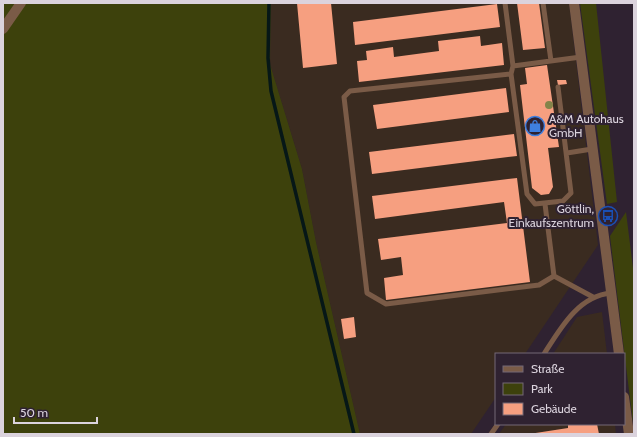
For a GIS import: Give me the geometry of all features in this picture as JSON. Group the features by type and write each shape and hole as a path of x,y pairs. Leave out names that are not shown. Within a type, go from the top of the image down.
{"street":[{"path":"3,29 20,3"},
{"path":"574,3 618,353"},
{"path":"625,404 629,434"}],"lane":[{"path":"505,3 513,66 511,74 526,194 535,204 563,201 571,193 558,87"},
{"path":"543,3 551,61"},
{"path":"513,66 581,57"},
{"path":"511,74 350,91 344,97 367,294 386,304 539,285 554,276"},
{"path":"567,153 592,149"},
{"path":"546,204 554,276"},
{"path":"554,276 593,297"},
{"path":"545,353 576,310 593,297 611,293"},
{"path":"491,434 497,425"}],"shaded area":[{"path":"271,3 569,3 598,245 526,353 495,353 495,398 471,434 360,434 316,242 302,169 270,64"},
{"path":"602,312 607,353 554,353 577,317"},
{"path":"505,425 615,425 616,434 499,434"}],"green space":[{"path":"3,3 271,3 270,64 302,169 316,242 360,434 3,434"},
{"path":"580,3 596,3 617,202 607,204"},
{"path":"626,212 634,276 634,431 625,353 610,236"}],"building":[{"path":"297,3 331,3 337,64 303,68"},
{"path":"517,3 539,3 545,48 523,50"},
{"path":"497,4 500,27 355,45 353,22"},
{"path":"480,36 481,46 502,43 504,65 359,82 357,61 367,60 366,51 393,47 394,57 439,51 438,41"},
{"path":"547,65 559,147 548,148 553,187 549,194 541,195 532,188 520,85 527,84 525,68"},
{"path":"557,80 566,80 567,84 558,85"},
{"path":"506,88 509,112 377,129 373,105"},
{"path":"514,134 517,156 372,174 369,152"},
{"path":"517,178 530,282 386,300 384,278 403,275 401,257 381,260 378,239 507,223 504,202 375,219 372,196"},
{"path":"354,317 356,337 344,339 341,319"},
{"path":"568,425 597,425 599,434 529,434 568,428"}],"waterway":[{"path":"269,3 268,58 271,91 354,434"}],"place":[{"name":"A&M Autohaus GmbH","path":"535,126"},
{"name":"Göttlin, Einkaufszentrum","path":"608,216"}]}
